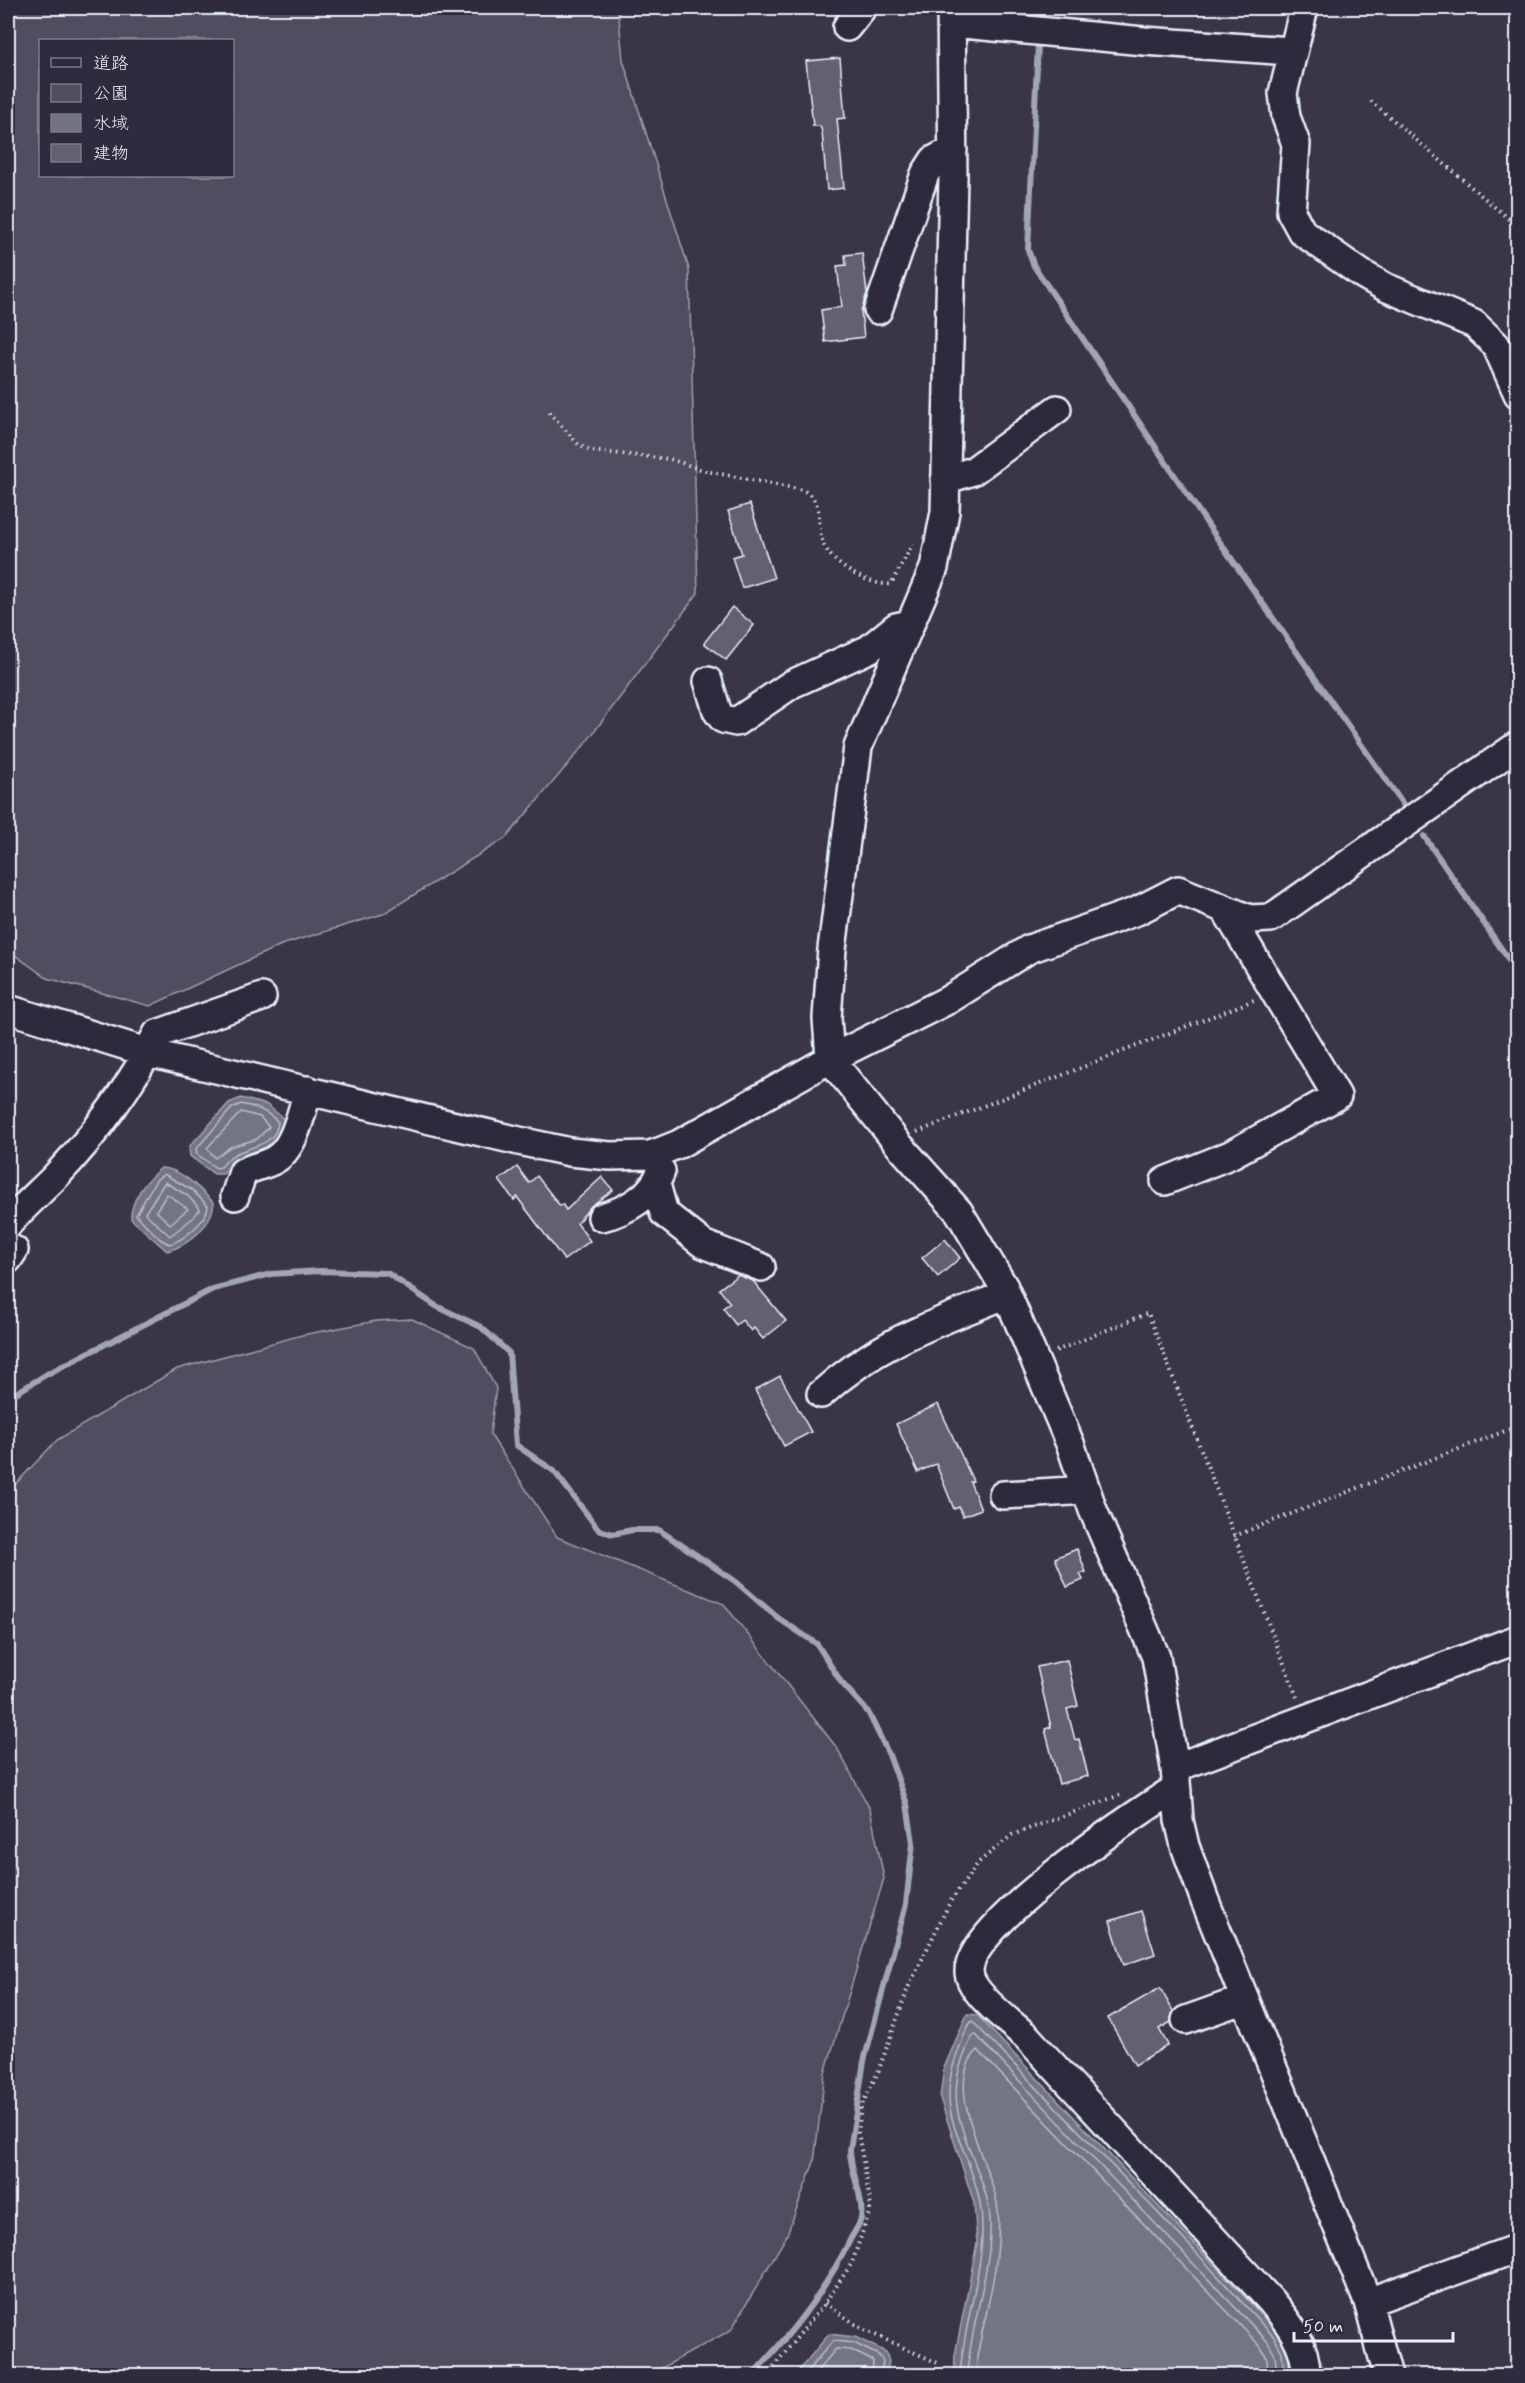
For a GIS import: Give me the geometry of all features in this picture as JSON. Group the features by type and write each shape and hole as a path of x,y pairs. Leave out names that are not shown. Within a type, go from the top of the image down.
{"street":[{"path":"1304,8 1291,51 1283,93 1286,117 1296,144 1291,212 1302,232 1362,274 1385,287 1474,324 1496,345 1518,394"},
{"path":"1291,51 1053,33 951,15 953,150 945,512 934,568 858,747 832,949 827,1018 830,1059 895,1140 959,1212 1007,1294 1071,1446 1085,1487 1156,1657 1185,1846 1204,1901 1368,2302 1388,2376"},
{"path":"878,310 925,174 934,160 953,150"},
{"path":"945,480 974,471 1057,409"},
{"path":"708,681 717,711 723,719 736,722 792,684 869,649 896,627 910,624"},
{"path":"8,1009 148,1052 570,1152 610,1156 650,1155 679,1144 830,1059 948,1000 1029,949 1137,911 1179,890 1250,919 1271,918 1518,745"},
{"path":"1165,1181 1230,1155 1337,1095 1225,909"},
{"path":"8,1224 55,1177 82,1145 128,1084 157,1034 262,997"},
{"path":"235,1196 243,1172 274,1160 285,1149 298,1127 308,1090"},
{"path":"602,1217 622,1212 633,1206 656,1184 662,1172 659,1152"},
{"path":"656,1184 664,1213 703,1244 761,1267"},
{"path":"821,1394 848,1370 894,1341 1007,1294"},
{"path":"1003,1495 1072,1491 1085,1487"},
{"path":"1306,2376 1306,2359 1291,2326 1270,2300 1026,2036 986,2001 972,1983 969,1972 971,1961 988,1932 1015,1906 1113,1829 1167,1794 1176,1780 1306,1720 1518,1639"},
{"path":"1186,2020 1245,1999"},
{"path":"1368,2302 1518,2248"}],"path":[{"path":"1371,101 1518,227"},
{"path":"549,412 579,446 591,451 670,459 706,471 803,490 813,496 820,508 823,543 830,554 844,566 879,585 891,584 914,542"},
{"path":"895,1140 1274,992"},
{"path":"1033,1360 1148,1313 1306,1720"},
{"path":"1234,1536 1518,1426"},
{"path":"766,2376 825,2303 852,2263 871,2207 858,2132 861,2107 878,2072 908,1988 950,1902 979,1862 1012,1835 1125,1793"},
{"path":"825,2303 862,2329 940,2364"}],"green space":[{"path":"8,8 618,8 623,60 689,269 698,593 585,744 506,838 383,914 281,945 150,1006 47,978 8,950"},
{"path":"412,1319 474,1348 496,1388 490,1434 557,1537 724,1604 837,1748 870,1809 884,1878 825,2073 814,2162 786,2237 731,2330 649,2375 8,2375 8,1492 57,1440 177,1369 302,1335 376,1321"}],"water":[{"path":"241,1098 267,1105 283,1118 282,1133 263,1152 235,1160 223,1174 214,1174 190,1156 189,1147 229,1103"},
{"path":"161,1168 183,1176 214,1203 204,1227 191,1239 167,1251 131,1219 133,1205 140,1190"},
{"path":"967,2014 977,2015 1279,2333 1288,2350 1290,2375 954,2375 955,2355 977,2243 974,2203 940,2098 944,2068"},
{"path":"829,2334 855,2337 886,2352 889,2362 885,2375 795,2375"}],"building":[{"path":"840,58 845,118 837,119 844,188 827,190 822,132 820,126 813,126 806,61"},
{"path":"862,253 867,293 861,311 864,337 825,342 821,310 842,307 837,266 846,265 845,255"},
{"path":"750,504 774,578 742,588 732,557 742,554 728,511"},
{"path":"732,607 754,625 726,660 704,643"},
{"path":"517,1167 529,1183 537,1176 560,1206 562,1204 566,1210 602,1177 613,1190 591,1206 577,1223 590,1241 564,1260 517,1197 514,1200 499,1180"},
{"path":"945,1239 960,1258 938,1277 922,1258"},
{"path":"738,1275 753,1281 786,1321 763,1339 754,1328 751,1331 742,1320 736,1325 723,1308 730,1303 719,1289"},
{"path":"780,1376 811,1432 784,1446 755,1390"},
{"path":"938,1404 973,1481 970,1482 981,1509 963,1516 959,1507 954,1509 936,1464 918,1472 896,1424"},
{"path":"1077,1549 1086,1572 1080,1574 1083,1580 1067,1587 1055,1558"},
{"path":"1067,1660 1078,1706 1067,1709 1075,1740 1079,1739 1088,1776 1059,1784 1045,1729 1051,1727 1037,1667"},
{"path":"1141,1911 1155,1954 1124,1965 1110,1921"},
{"path":"1160,1988 1173,2011 1171,2022 1159,2029 1168,2045 1135,2065 1108,2018"}],"waterway":[{"path":"1041,8 1041,14"},
{"path":"1038,44 1028,250 1034,266 1210,528 1407,810"},
{"path":"1424,836 1518,973"},
{"path":"8,1398 47,1374 213,1289 271,1274 320,1271 387,1273 436,1306 481,1327 509,1353 516,1445 554,1471 599,1530 613,1534 632,1530 659,1530 735,1581 778,1618 817,1644 841,1682 868,1712 889,1755 907,1804 913,1843 906,1904 864,2061 850,2150 861,2201 860,2220 819,2293 780,2345 751,2376"}]}
